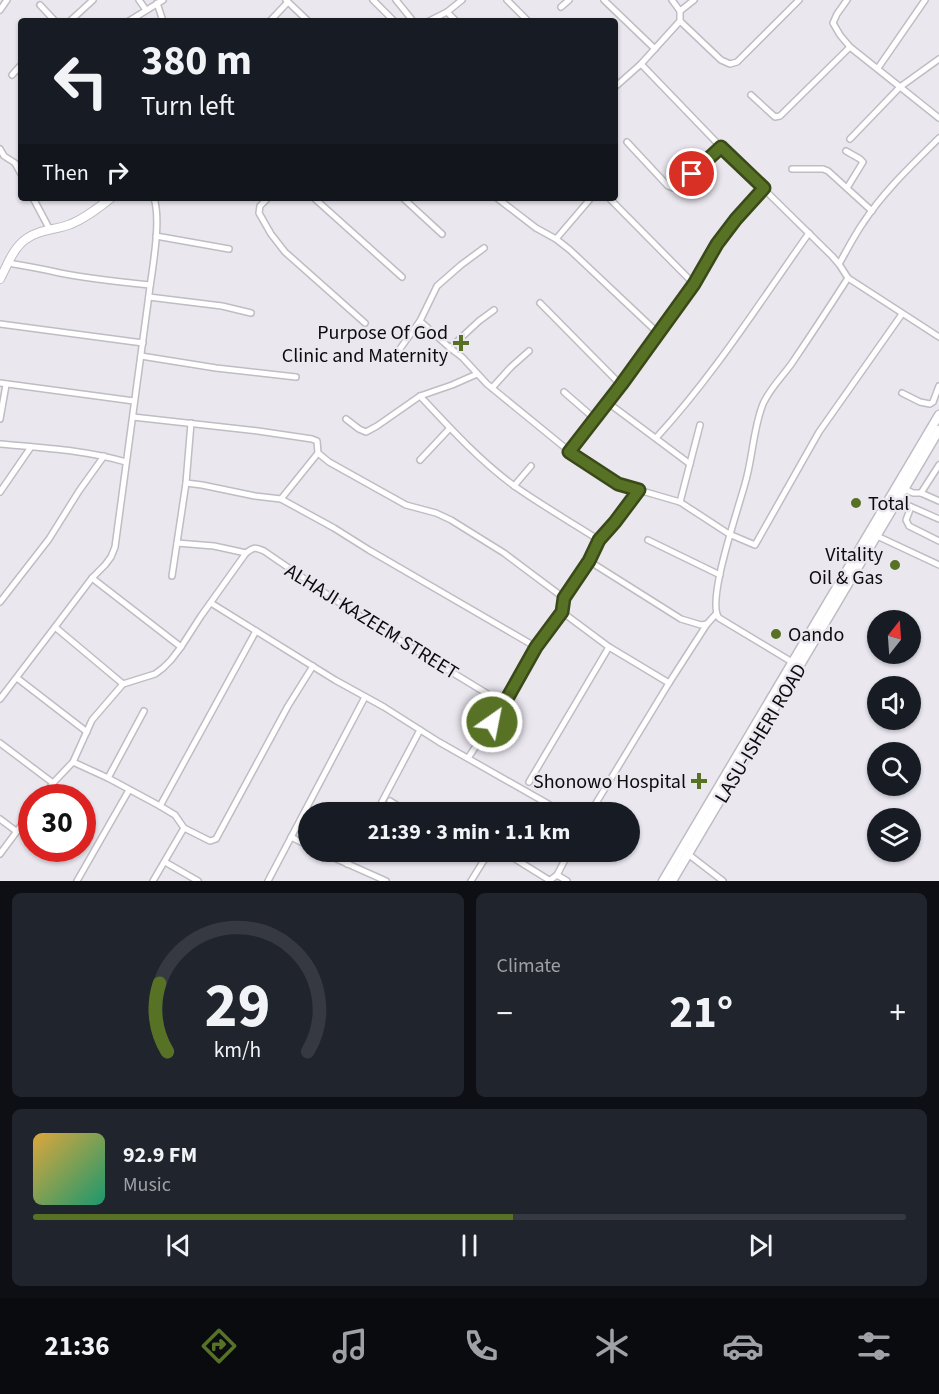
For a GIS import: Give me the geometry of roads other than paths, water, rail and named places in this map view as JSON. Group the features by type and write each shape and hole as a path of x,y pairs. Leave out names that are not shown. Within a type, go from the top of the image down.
{"main road":[{"name":"LASU-ISHERI ROAD","path":"663,881 939,415"},
{"name":"LASU-ISHERI ROAD","path":"672,881 939,430"}],"street":[{"path":"0,10 7,0"},
{"path":"73,18 93,0"},
{"path":"139,0 146,10"},
{"path":"373,0 391,18"},
{"path":"396,0 411,18"},
{"path":"435,18 462,0"},
{"path":"507,0 525,18"},
{"path":"561,7 569,0"},
{"path":"604,0 655,49"},
{"path":"618,84 641,64 680,21 681,10 672,0"},
{"path":"681,10 694,0"},
{"path":"680,21 721,60 730,64 737,62 799,0"},
{"path":"848,0 833,23 840,35 850,47 939,118"},
{"path":"878,68 924,0"},
{"path":"273,18 287,1 305,18"},
{"path":"134,18 160,2 163,18"},
{"path":"40,5 52,18"},
{"path":"447,12 453,18"},
{"path":"751,95 775,117 780,116 850,47"},
{"path":"850,139 900,87 939,59"},
{"path":"641,64 839,264 848,278 939,336"},
{"path":"12,75 18,68"},
{"path":"839,264 872,211 904,172 939,138"},
{"path":"627,142 668,186 673,188 678,187 721,147"},
{"path":"0,149 4,156 15,163 18,168"},
{"path":"846,151 863,162 847,188"},
{"path":"0,162 4,156"},
{"path":"792,170 823,169 828,171 872,211"},
{"path":"569,452 596,419 694,284 717,244 764,188"},
{"path":"35,201 51,230"},
{"path":"0,279 17,247 26,239 38,233 71,224 107,201"},
{"path":"0,699 111,557 149,297 156,236 157,212 155,201"},
{"path":"265,201 260,206 259,213 285,252 365,323"},
{"path":"317,201 402,277"},
{"path":"407,201 442,234"},
{"path":"501,201 536,228 556,239 658,333"},
{"path":"556,239 588,201"},
{"path":"612,201 694,284"},
{"path":"656,438 689,400 809,233"},
{"path":"156,236 229,249"},
{"path":"394,357 420,321 437,286 484,248"},
{"path":"8,263 150,285"},
{"path":"792,662 719,618 715,608 729,534 747,477 764,403 848,278"},
{"path":"149,297 222,306 251,313"},
{"path":"540,303 621,385"},
{"path":"450,348 494,310"},
{"path":"420,321 462,357 492,388 569,452 618,484 680,502 729,534 755,545 819,432 902,314"},
{"path":"0,324 143,343"},
{"path":"492,388 529,351"},
{"path":"141,356 216,368 296,377"},
{"path":"346,419 366,432 420,396 477,374"},
{"path":"0,419 3,384 134,401"},
{"path":"902,393 930,404 939,387"},
{"path":"564,392 596,419"},
{"path":"420,396 495,471 514,486 599,540"},
{"path":"608,402 690,464"},
{"path":"133,417 317,441 318,453 281,499"},
{"path":"172,576 186,483 191,423"},
{"path":"680,502 700,425"},
{"path":"420,460 450,428"},
{"path":"0,444 63,449 126,462"},
{"path":"0,492 30,447"},
{"path":"318,453 329,462 406,505 436,513 451,520 504,553 564,598"},
{"path":"0,602 49,539 104,456"},
{"path":"921,493 939,465"},
{"path":"514,486 531,466"},
{"path":"932,478 939,481"},
{"path":"186,483 281,499 536,647"},
{"path":"905,489 939,501"},
{"path":"468,758 504,704 536,647 562,612 564,598 589,561 599,540 639,490"},
{"path":"898,501 939,519"},
{"path":"911,507 906,520 909,526 939,541"},
{"path":"877,536 939,565"},
{"path":"648,540 720,575"},
{"name":"ALHAJI KAZEEM STREET","path":"177,543 214,546 246,553 257,548 264,551 340,604 504,704"},
{"path":"0,743 53,783 73,762 92,720 123,684 158,672 182,647 246,553"},
{"path":"589,561 681,619 700,625 707,624"},
{"path":"92,579 182,647"},
{"path":"211,603 420,730 545,802"},
{"path":"562,612 609,647 669,683"},
{"path":"597,802 669,683 707,624 716,614"},
{"path":"54,627 123,684"},
{"path":"160,806 256,631"},
{"path":"529,782 609,647"},
{"path":"73,762 160,806 174,815 184,828 210,841 216,839 288,706 313,666"},
{"path":"17,678 87,732"},
{"path":"268,881 365,697"},
{"path":"108,778 144,711"},
{"path":"382,802 420,730"},
{"path":"77,881 129,790"},
{"path":"0,819 16,831"},
{"path":"0,854 18,828"},
{"path":"153,881 184,828"},
{"path":"291,837 298,840"},
{"path":"688,854 723,881"},
{"path":"165,862 198,881"},
{"path":"343,862 386,881"},
{"path":"471,881 483,862"},
{"path":"520,862 549,881 556,875 563,862"},
{"path":"556,875 567,881"}],"place":[{"name":"Purpose Of God Clinic and Maternity","path":"461,343"},
{"name":"Total","path":"856,503"},
{"name":"Vitality Oil & Gas","path":"895,565"},
{"name":"Oando","path":"776,634"},
{"name":"Shonowo Hospital","path":"699,781"}]}
